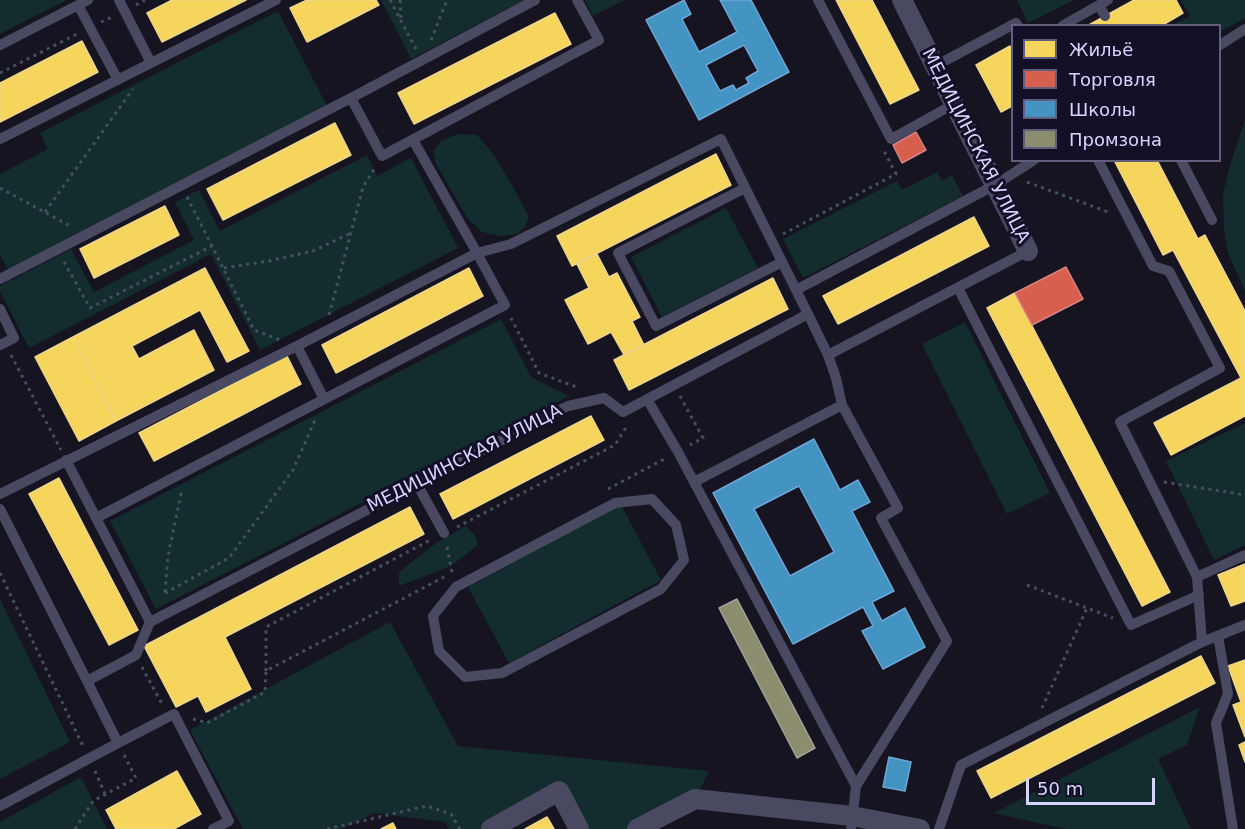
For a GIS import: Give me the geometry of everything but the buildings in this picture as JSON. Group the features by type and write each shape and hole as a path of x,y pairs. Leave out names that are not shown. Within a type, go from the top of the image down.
{"street":[{"name":"МЕДИЦИНСКАЯ УЛИЦА","path":"902,0 954,104 1003,180 1028,252"},
{"path":"491,829 559,791 579,829"},
{"path":"637,829 695,799 851,822 920,829"}],"lane":[{"path":"0,139 276,0"},
{"path":"0,279 537,0"},
{"path":"351,98 382,156 599,40 577,0"},
{"path":"818,0 891,139 954,104"},
{"path":"0,45 83,2 90,28 118,80"},
{"path":"1066,24 1104,2 1105,16"},
{"path":"122,5 151,63"},
{"path":"935,66 1011,26"},
{"path":"1221,44 1245,29"},
{"path":"0,494 297,346 477,253 511,244 721,139 828,355 842,405 898,508 881,518 947,641 856,786 851,822"},
{"path":"96,518 504,305 413,140"},
{"path":"796,290 1003,180 1031,162"},
{"path":"1099,162 1153,266 1169,271 1220,368 1120,422 1197,577 1202,642"},
{"path":"1182,162 1212,220"},
{"path":"745,188 618,253 656,326 782,262"},
{"name":"МЕДИЦИНСКАЯ УЛИЦА","path":"828,355 1028,252"},
{"path":"958,288 1131,625 1198,595"},
{"path":"0,309 14,338 2,344"},
{"path":"604,398 623,412 808,314"},
{"path":"297,346 324,399"},
{"name":"МЕДИЦИНСКАЯ УЛИЦА","path":"150,622 568,406 604,398"},
{"path":"647,399 694,482 856,786"},
{"path":"694,482 842,405"},
{"path":"66,460 150,622 136,655 87,681"},
{"path":"417,484 444,533"},
{"path":"652,499 676,525 684,560 661,589 502,673 465,677 439,651 433,616 456,587 615,503 652,499"},
{"path":"0,509 118,743"},
{"path":"1197,577 1245,555"},
{"path":"939,829 961,765 1202,642 1245,625"},
{"path":"1218,636 1228,694 1215,723 1233,829"},
{"path":"0,806 174,714 229,821 213,829"}],"path":[{"path":"0,73 90,28 122,5 145,0"},
{"path":"390,0 422,61"},
{"path":"400,0 401,20"},
{"path":"422,61 447,0"},
{"path":"45,212 151,63"},
{"path":"771,240 896,174 884,151 891,139"},
{"path":"325,331 334,289 363,187 382,156"},
{"path":"1003,180 1129,220"},
{"path":"181,186 254,330 297,346"},
{"path":"0,188 87,235"},
{"path":"223,268 313,251 351,233"},
{"path":"57,250 90,308 212,246"},
{"path":"504,305 539,373 604,398"},
{"path":"2,344 66,460"},
{"path":"186,471 168,556 165,593 229,558 293,470 324,399"},
{"path":"1148,479 1245,495"},
{"path":"444,533 452,573"},
{"path":"0,573 105,794"},
{"path":"1027,585 1131,625"},
{"path":"1034,728 1087,608"},
{"path":"136,655 168,717"},
{"path":"75,829 93,801 136,778 118,743"},
{"path":"327,829 427,806 451,814 460,829"}],"green space":[{"path":"0,0 67,0 0,34"},
{"path":"381,0 524,0 411,59"},
{"path":"585,0 625,0 593,16"},
{"path":"1017,0 1074,0 1028,23"},
{"path":"1181,0 1245,0 1245,18 1221,31 1221,24 1175,24 1190,16"},
{"path":"278,11 327,106 8,270 0,255 0,174 48,149 40,133"},
{"path":"1245,120 1245,291 1228,253 1224,229 1223,195"},
{"path":"459,134 477,135 491,151 512,185 529,217 525,227 517,234 500,236 482,232 468,219 436,164 433,151 442,140"},
{"path":"367,155 377,176 411,158 458,248 260,350 211,254 29,348 0,291 0,286 71,249 94,292 194,240 175,202 199,190 220,231"},
{"path":"937,172 942,181 952,175 963,196 803,278 783,239 897,181 902,190"},
{"path":"726,208 758,268 662,317 631,257"},
{"path":"501,319 531,377 569,396 156,609 110,521"},
{"path":"965,322 1050,493 1007,514 922,344"},
{"path":"1245,423 1245,545 1214,560 1166,461"},
{"path":"621,505 661,580 509,663 468,587"},
{"path":"466,526 475,535 478,545 451,566 399,586 399,572 436,543"},
{"path":"0,599 70,742 0,779"},
{"path":"390,622 458,746 709,771 695,799 637,829 579,829 559,791 491,829 449,829 445,822 374,813 342,829 243,829 190,730"},
{"path":"1200,707 1187,745 1158,759 1191,829 1065,829 994,813"},
{"path":"81,777 107,829 0,829 0,822"}]}
